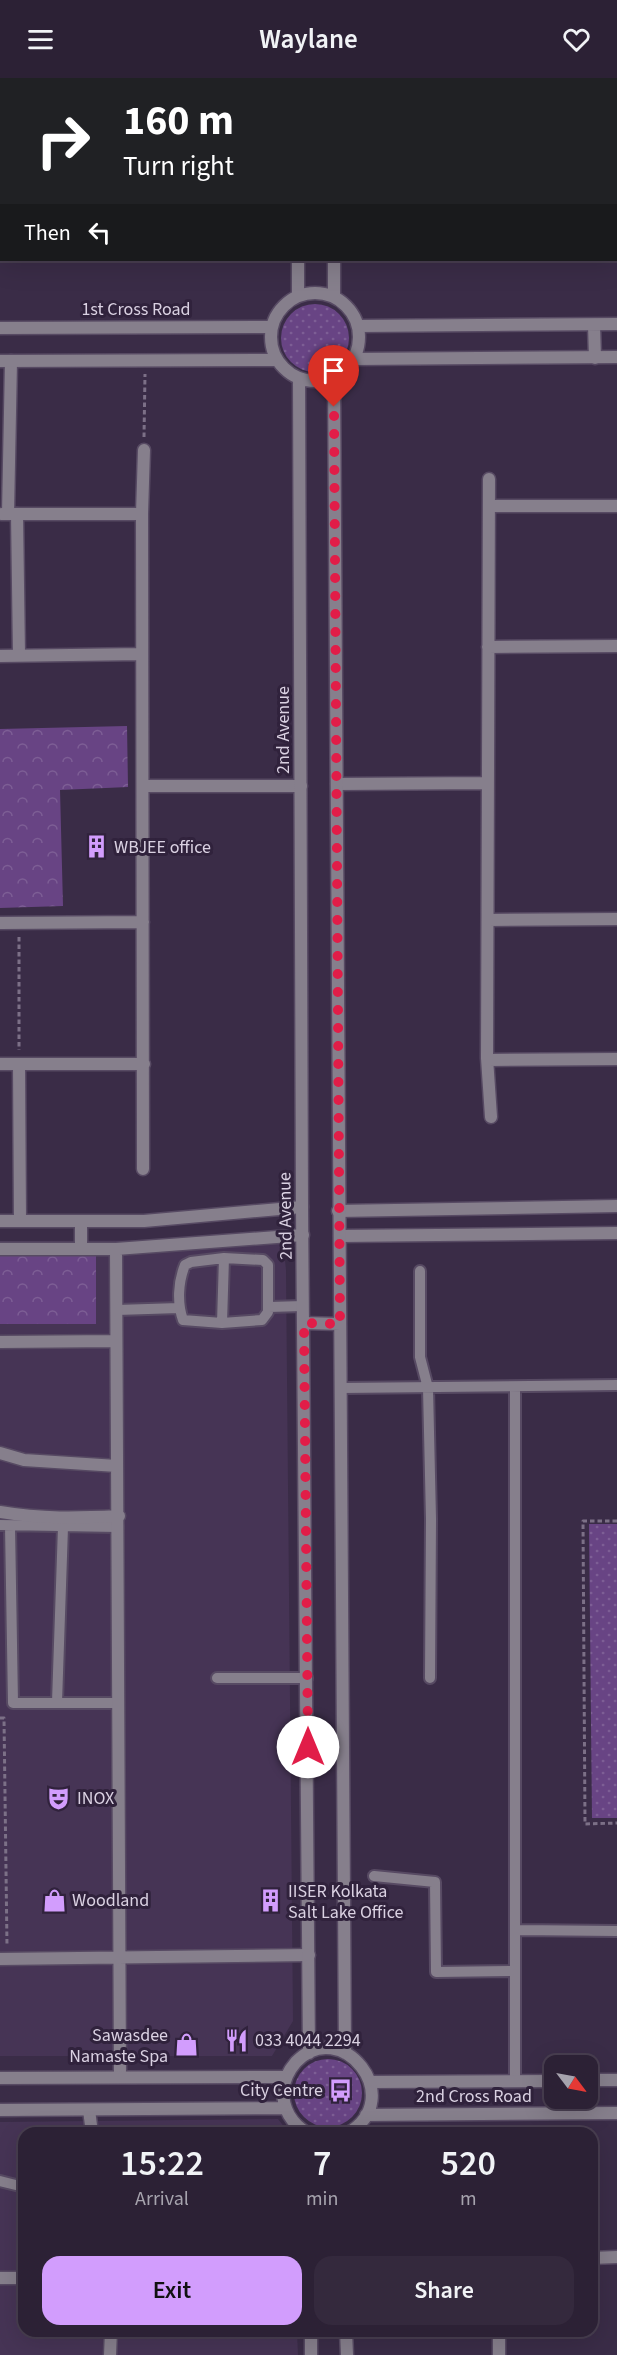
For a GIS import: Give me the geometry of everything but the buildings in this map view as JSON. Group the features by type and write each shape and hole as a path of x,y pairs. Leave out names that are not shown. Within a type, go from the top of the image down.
{"street":[{"path":"298,261 298,296"},
{"path":"334,261 334,296"},
{"path":"316,292 334,296 350,308 359,326 358,348 354,359 342,373 316,381 299,378 283,368 277,360 271,338 272,327 282,308 298,296 316,292"},
{"path":"359,326 617,324"},
{"path":"594,325 595,358"},
{"name":"1st Cross Road","path":"0,328 272,327"},
{"path":"354,359 617,357"},
{"path":"19,655 8,514 5,361 277,360"},
{"path":"334,377 345,2053"},
{"name":"2nd Avenue","path":"299,378 302,1207 309,2053"},
{"path":"144,450 142,514 144,1169"},
{"path":"489,479 488,1060 490,1117"},
{"path":"489,506 617,506"},
{"path":"8,514 142,514"},
{"path":"488,647 617,646"},
{"path":"0,656 142,654"},
{"path":"337,784 488,783"},
{"path":"144,786 301,786"},
{"path":"488,920 617,920"},
{"path":"0,923 143,922"},
{"path":"488,1060 617,1059"},
{"path":"0,1064 144,1064"},
{"path":"19,1064 20,1221"},
{"path":"338,1211 617,1206"},
{"path":"0,1221 144,1221 302,1207"},
{"path":"81,1221 81,1249"},
{"path":"340,1236 617,1233"},
{"path":"0,1249 116,1249 303,1235"},
{"path":"116,1249 120,2077"},
{"path":"304,1323 340,1324"},
{"path":"0,1342 116,1341"},
{"path":"0,1453 24,1460 117,1466"},
{"path":"0,1512 60,1519 119,1521"},
{"path":"4,1959 309,1955"},
{"path":"300,2127 291,2120 285,2108 283,2087 286,2077 292,2067 309,2053 327,2049 345,2053 361,2064 370,2082 372,2093 366,2115 356,2127"},
{"path":"0,2078 286,2077"},
{"path":"598,2080 617,2080"},
{"path":"370,2082 544,2081"},
{"path":"0,2110 285,2108"},
{"path":"89,2110 91,2127"},
{"name":"2nd Cross Road","path":"366,2115 617,2113"},
{"path":"598,2258 617,2257"},
{"path":"0,2278 18,2278"},
{"path":"110,2355 111,2337"},
{"path":"311,2337 311,2355"},
{"path":"346,2337 347,2355"},
{"path":"499,2337 500,2355"}],"lane":[{"path":"222,1323 224,1258"},
{"path":"224,1258 263,1260 268,1264 269,1307 262,1320 222,1323 183,1320 179,1308 184,1265 224,1258"},
{"path":"420,1271 420,1357 428,1388 431,1518 430,1678"},
{"path":"269,1307 303,1306"},
{"path":"117,1310 179,1308"},
{"path":"341,1388 617,1385"},
{"path":"515,1387 517,1930 515,2081"},
{"path":"118,1703 13,1703 5,1526 63,1527 119,1521"},
{"path":"57,1702 63,1527"},
{"path":"217,1678 307,1678"},
{"path":"374,1876 435,1882 436,1972 515,1971"},
{"path":"517,1930 617,1931"},
{"path":"0,2181 18,2186"}],"path":[{"path":"144,450 145,359"},
{"path":"19,923 19,1064"},
{"path":"617,1521 583,1521 583,1533 585,1824 617,1823"},
{"path":"0,1718 4,1718 4,1959"},
{"path":"0,1850 5,1850"}],"shaded area":[{"path":"283,1240 286,1270 293,2021 272,2056 0,2056 0,1241"},
{"path":"278,2119 284,2127 18,2127 18,2337 297,2337 298,2355 0,2355 0,2122"}],"green space":[{"path":"315,304 328,307 339,314 346,325 349,338 346,351 339,362 328,369 315,372 302,369 291,362 284,351 281,338 284,325 291,314 302,307"},
{"path":"127,726 128,787 60,790 63,906 0,908 0,729"},
{"path":"0,1251 96,1251 96,1324 0,1324"},
{"path":"589,1524 617,1524 617,1818 592,1818"},
{"path":"328,2059 341,2062 352,2069 359,2080 362,2093 359,2106 352,2117 341,2124 328,2127 315,2124 304,2117 297,2106 294,2093 297,2080 304,2069 315,2062"}],"place":[{"name":"WBJEE office","path":"96,847"},
{"name":"INOX","path":"59,1798"},
{"name":"Woodland","path":"54,1900"},
{"name":"IISER Kolkata Salt Lake Office","path":"270,1901"},
{"name":"033 4044 2294","path":"237,2040"},
{"name":"Sawasdee Namaste Spa","path":"186,2045"},
{"name":"City Centre","path":"341,2090"}],"route":[{"path":"308,1747 304,1323 340,1324 334,407"}]}
